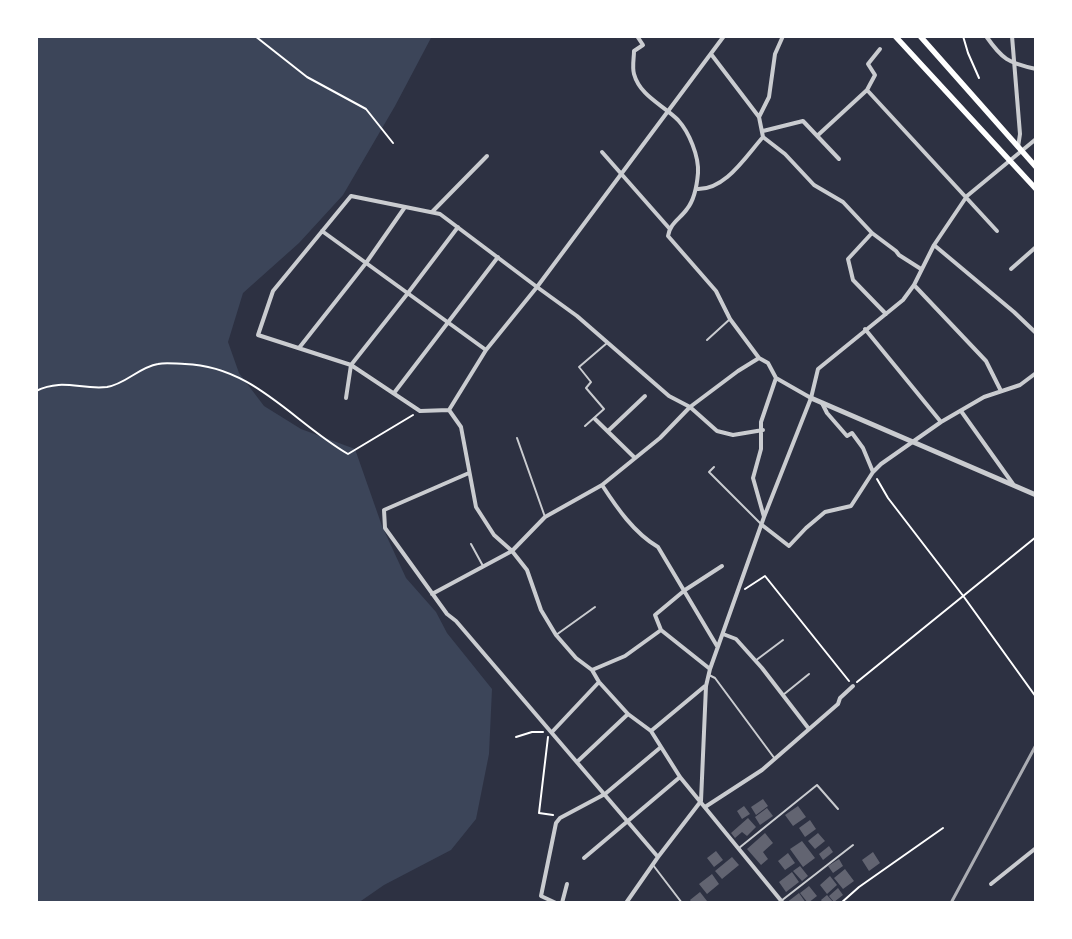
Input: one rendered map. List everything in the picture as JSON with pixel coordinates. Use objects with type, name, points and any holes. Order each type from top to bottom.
[{"type":"main road","points":[[895,36],[1036,189]]},
{"type":"main road","points":[[920,36],[1036,167]]},
{"type":"street","points":[[637,36],[643,44],[634,51],[634,73],[643,90],[678,120],[688,136],[695,153],[698,170],[696,188],[688,208],[669,228],[668,236],[716,291],[730,319],[759,358],[768,363],[776,378],[822,403],[1036,495]]},
{"type":"street","points":[[449,410],[486,350],[537,287],[724,36]]},
{"type":"street","points":[[759,117],[769,97],[776,54],[784,36]]},
{"type":"street","points":[[986,36],[1000,56],[1013,64],[1036,68]]},
{"type":"street","points":[[1012,36],[1020,134],[1017,154]]},
{"type":"street","points":[[817,136],[867,90],[875,75],[868,64],[880,49]]},
{"type":"street","points":[[711,54],[759,117],[764,137],[786,154],[814,185],[843,202],[872,233],[899,255],[922,269]]},
{"type":"street","points":[[867,90],[967,196],[997,231]]},
{"type":"street","points":[[763,131],[803,121],[840,159]]},
{"type":"street","points":[[696,188],[706,189],[721,183],[764,137]]},
{"type":"street","points":[[626,903],[658,856],[701,801],[706,686],[710,669],[764,517],[811,398],[818,369],[903,300],[914,285],[934,245],[967,196],[1009,160],[1035,142]]},
{"type":"street","points":[[602,152],[669,228]]},
{"type":"street","points":[[432,212],[487,156]]},
{"type":"street","points":[[449,410],[420,411],[351,364],[258,334],[273,291],[350,196],[440,214],[609,341],[669,396],[690,407],[724,434],[733,435],[763,430]]},
{"type":"street","points":[[299,348],[366,263],[406,207]]},
{"type":"street","points":[[346,398],[351,364],[458,227]]},
{"type":"street","points":[[322,231],[486,350]]},
{"type":"street","points":[[872,233],[848,259],[853,280],[886,314]]},
{"type":"street","points":[[934,245],[1014,312],[1036,333]]},
{"type":"street","points":[[1011,269],[1036,247]]},
{"type":"street","points":[[394,393],[498,257]]},
{"type":"street","points":[[914,285],[986,361],[1001,392]]},
{"type":"street","points":[[865,330],[941,422]]},
{"type":"street","points":[[432,594],[512,551],[546,517],[602,485],[660,438],[690,407],[738,371],[759,358]]},
{"type":"street","points":[[762,525],[789,546],[825,512],[851,506],[873,472],[941,422],[984,397],[1020,385],[1036,373]]},
{"type":"street","points":[[764,517],[752,478],[761,449],[763,430],[761,422],[776,378]]},
{"type":"street","points":[[608,431],[645,396]]},
{"type":"street","points":[[822,403],[827,413],[847,436],[852,433],[863,448],[873,472]]},
{"type":"street","points":[[449,410],[461,427],[476,507],[494,535],[512,551],[527,570],[541,610],[556,634],[576,658],[592,670],[599,682],[628,714],[651,731],[680,776],[782,902]]},
{"type":"street","points":[[961,411],[1014,485]]},
{"type":"street","points":[[595,418],[635,458]]},
{"type":"street","points":[[469,473],[384,510],[385,528],[447,614],[456,621],[551,734],[578,762],[658,856]]},
{"type":"street","points":[[602,485],[618,509],[646,540],[658,547],[718,646]]},
{"type":"street","points":[[710,669],[661,630],[655,615],[685,590],[722,566]]},
{"type":"street","points":[[592,670],[625,656],[661,630]]},
{"type":"street","points":[[722,634],[736,639],[809,729]]},
{"type":"street","points":[[551,734],[599,682]]},
{"type":"street","points":[[651,731],[706,686]]},
{"type":"street","points":[[706,807],[762,770],[838,704],[840,698],[853,686]]},
{"type":"street","points":[[578,762],[628,714]]},
{"type":"street","points":[[556,903],[541,896],[556,823],[560,818],[605,794],[661,746]]},
{"type":"street","points":[[584,858],[680,776]]},
{"type":"street","points":[[991,884],[1036,848]]},
{"type":"street","points":[[562,903],[567,884]]},
{"type":"lane","points":[[707,340],[730,319]]},
{"type":"lane","points":[[586,426],[604,409],[586,388],[591,382],[579,367],[609,341]]},
{"type":"lane","points":[[517,438],[546,517]]},
{"type":"lane","points":[[714,467],[709,472],[762,525]]},
{"type":"lane","points":[[471,544],[483,567]]},
{"type":"lane","points":[[556,634],[595,607]]},
{"type":"lane","points":[[755,661],[783,640]]},
{"type":"lane","points":[[783,695],[809,674]]},
{"type":"lane","points":[[709,675],[715,678],[775,759]]},
{"type":"lane","points":[[739,848],[817,785],[838,809]]},
{"type":"lane","points":[[782,902],[853,845]]},
{"type":"lane","points":[[653,865],[682,903]]},
{"type":"path","points":[[255,36],[307,76],[366,109],[393,143]]},
{"type":"path","points":[[964,36],[968,53],[979,78]]},
{"type":"path","points":[[36,392],[58,384],[111,386],[143,369],[159,363],[206,366],[229,372],[251,384],[278,401],[323,440],[348,454],[420,411]]},
{"type":"path","points":[[873,472],[888,498],[964,597],[1036,697]]},
{"type":"path","points":[[748,588],[765,576],[853,686],[1036,537]]},
{"type":"path","points":[[516,737],[532,732],[551,734],[539,813],[560,818]]},
{"type":"path","points":[[841,903],[859,887],[943,828]]},
{"type":"shaded area","points":[[36,36],[432,36],[395,106],[343,195],[299,243],[243,293],[228,342],[239,373],[264,406],[301,429],[355,449],[382,526],[406,578],[436,612],[447,633],[492,689],[489,754],[476,819],[451,850],[384,885],[358,903],[36,903]]},
{"type":"building","points":[[763,799],[768,806],[756,815],[751,807]]},
{"type":"building","points":[[744,806],[750,814],[742,819],[737,811]]},
{"type":"building","points":[[798,806],[806,817],[793,826],[785,815]]},
{"type":"building","points":[[767,808],[773,816],[760,825],[755,817]]},
{"type":"building","points":[[748,818],[756,827],[747,836],[742,832],[735,838],[731,833]]},
{"type":"building","points":[[810,820],[816,829],[805,837],[799,828]]},
{"type":"building","points":[[765,833],[773,843],[763,852],[768,859],[761,865],[747,849]]},
{"type":"building","points":[[818,833],[825,841],[815,849],[808,841]]},
{"type":"building","points":[[802,841],[815,858],[803,867],[790,849]]},
{"type":"building","points":[[829,846],[833,852],[823,860],[819,854]]},
{"type":"building","points":[[716,851],[723,860],[714,867],[707,858]]},
{"type":"building","points":[[873,852],[880,863],[869,871],[862,860]]},
{"type":"building","points":[[788,853],[795,863],[785,870],[778,861]]},
{"type":"building","points":[[732,857],[739,865],[722,879],[715,871]]},
{"type":"building","points":[[839,859],[843,866],[833,873],[828,866]]},
{"type":"building","points":[[800,866],[808,876],[802,881],[793,871]]},
{"type":"building","points":[[845,869],[854,881],[843,889],[834,878]]},
{"type":"building","points":[[792,872],[799,882],[786,892],[779,882]]},
{"type":"building","points":[[712,874],[719,884],[707,894],[699,884]]},
{"type":"building","points":[[830,876],[837,885],[827,894],[820,885]]},
{"type":"building","points":[[809,886],[817,896],[808,903],[800,893]]},
{"type":"building","points":[[838,888],[843,895],[834,902],[829,896]]},
{"type":"building","points":[[700,892],[707,901],[692,903],[690,900]]},
{"type":"building","points":[[799,893],[806,903],[786,903]]},
{"type":"building","points":[[827,895],[832,903],[823,903],[821,900]]},
{"type":"railway","points":[[951,903],[1036,745]]}]
